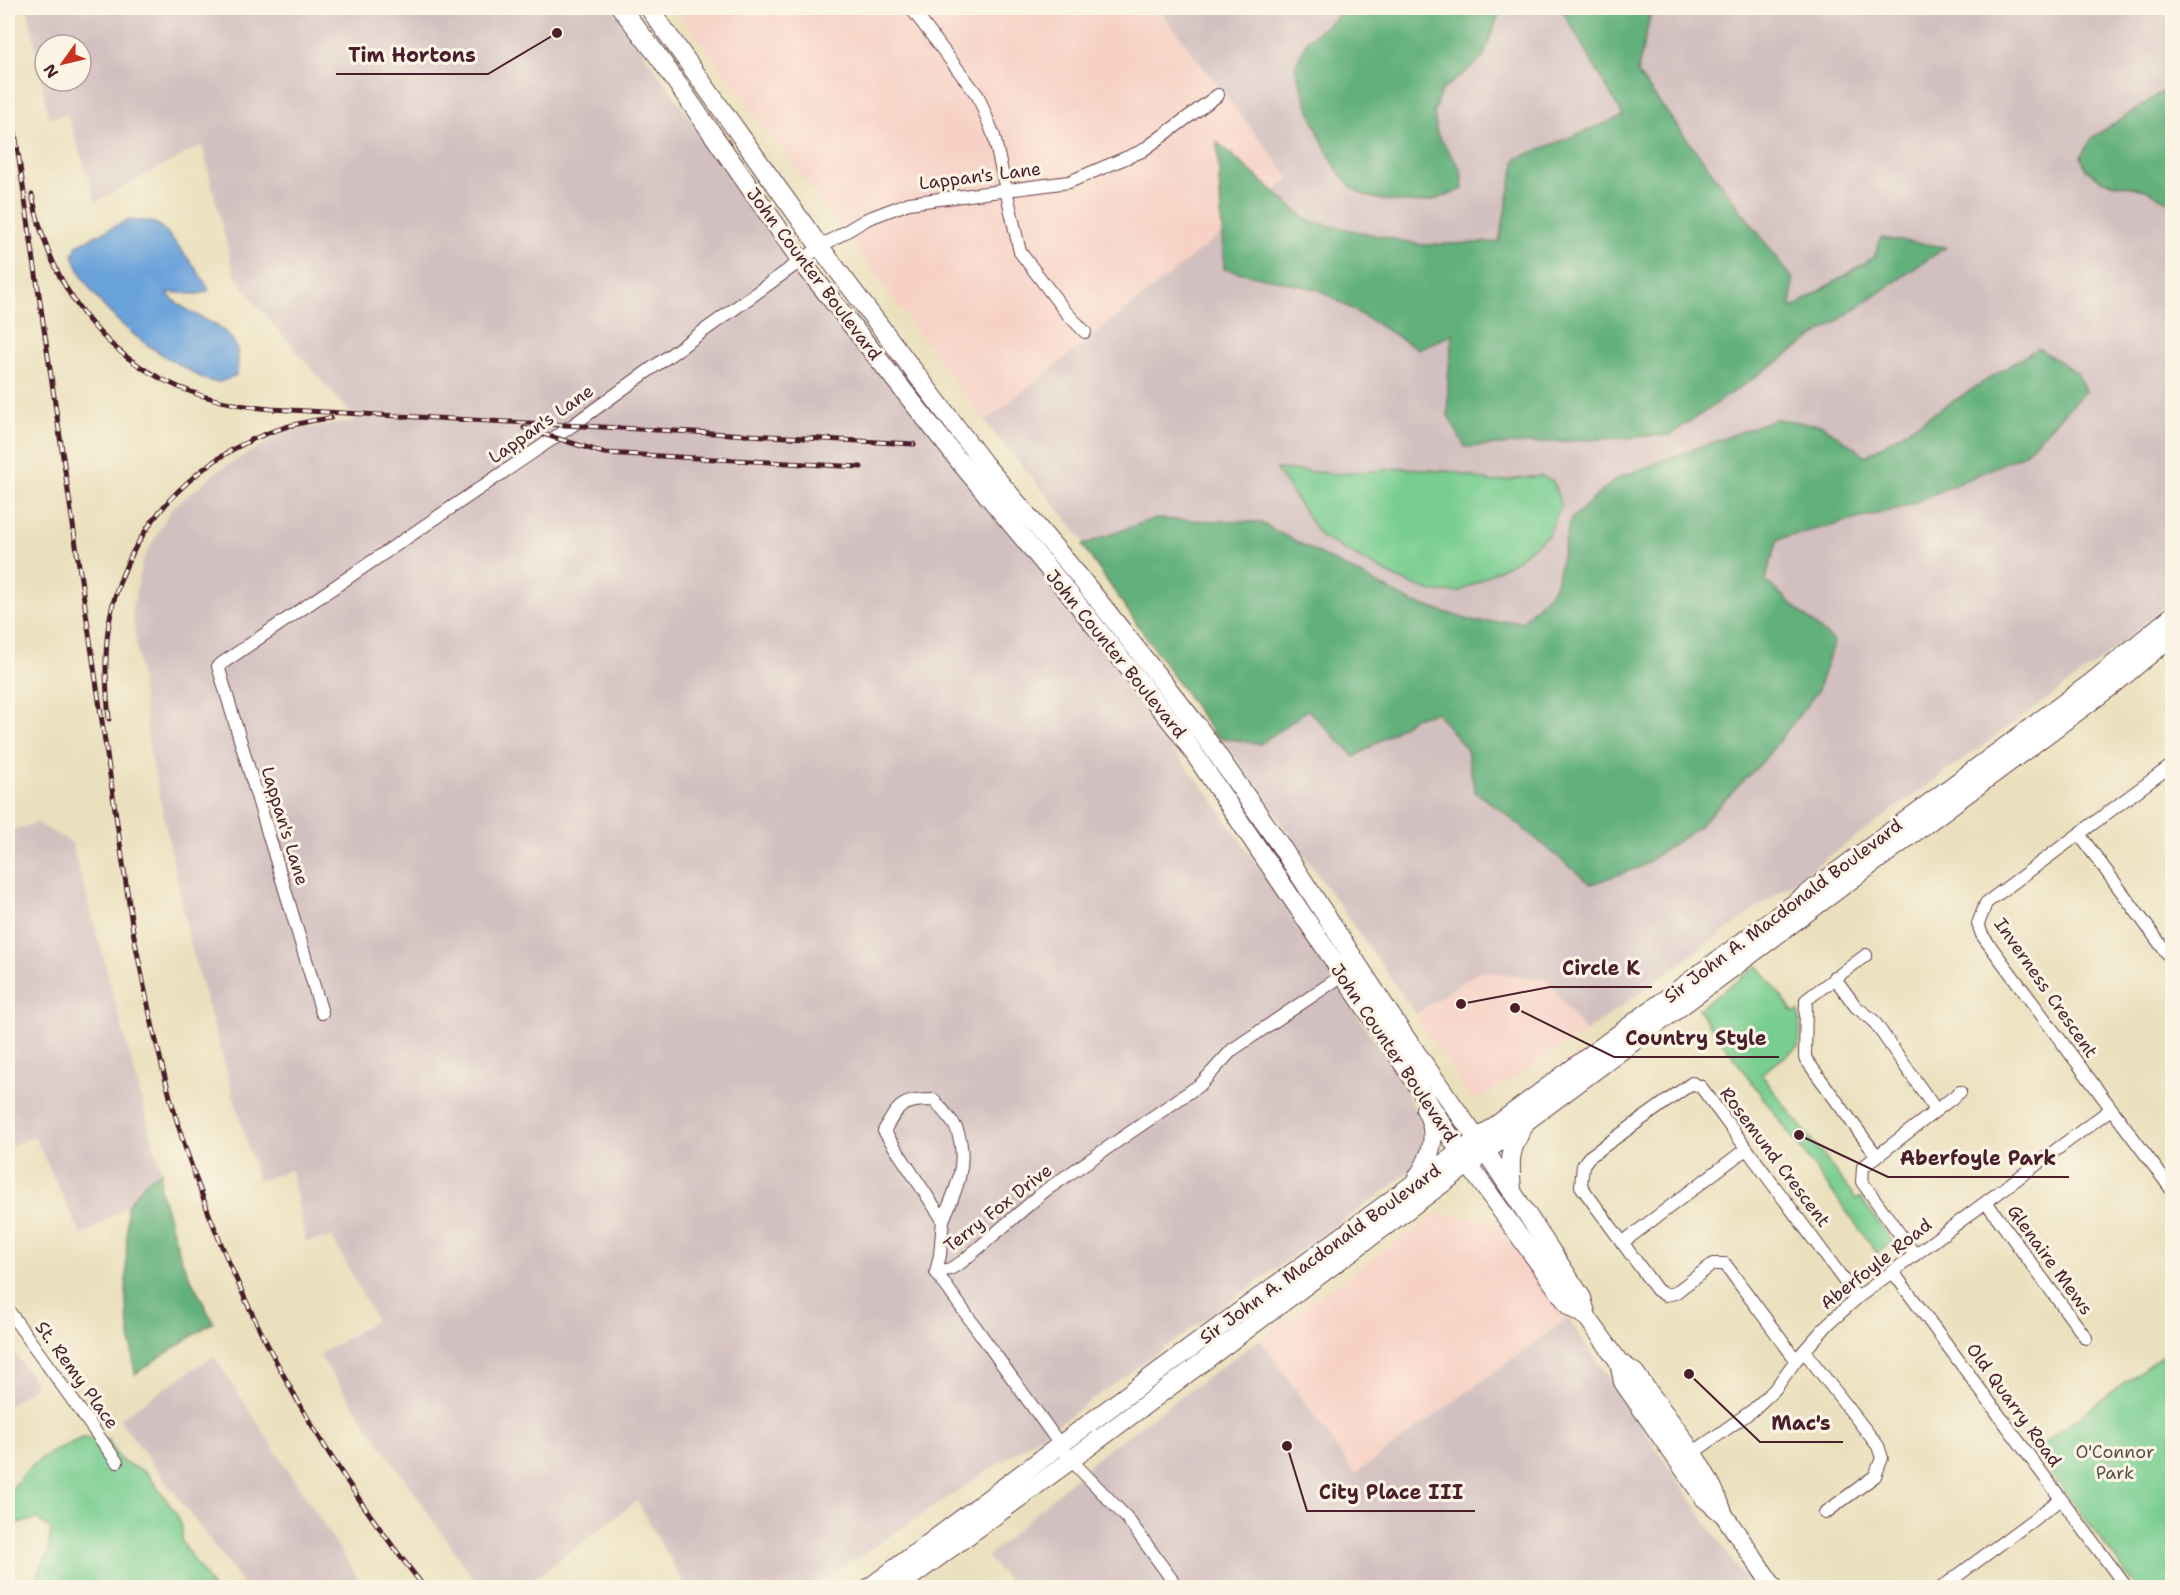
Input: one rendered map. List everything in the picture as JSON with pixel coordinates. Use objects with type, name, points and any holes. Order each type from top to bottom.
[{"type":"main road","name":"John Counter Boulevard","points":[[621,8],[801,261],[952,452],[1181,734],[1464,1158],[1570,1306],[1587,1317]]},
{"type":"main road","name":"John Counter Boulevard","points":[[649,8],[820,247],[985,465],[1078,575],[1196,724],[1280,845],[1403,1034],[1482,1145],[1582,1298],[1587,1317],[1619,1362],[1635,1373],[1686,1459],[1716,1491],[1724,1515],[1774,1587]]},
{"type":"main road","name":"Sir John A. Macdonald Boulevard","points":[[896,1587],[1071,1460],[1464,1158],[2092,682],[2172,616]]},
{"type":"main road","name":"Sir John A. Macdonald Boulevard","points":[[1482,1145],[1526,1122],[2113,685],[2172,636]]},
{"type":"main road","points":[[1408,1071],[1431,1118],[1434,1143],[1428,1162],[1413,1184]]},
{"type":"main road","points":[[1512,1194],[1510,1157],[1513,1144],[1526,1122]]},
{"type":"main road","name":"Sir John A. Macdonald Boulevard","points":[[869,1587],[1413,1184],[1464,1158]]},
{"type":"street","points":[[911,8],[978,96],[994,136],[1020,252],[1084,332]]},
{"type":"street","name":"Lappan's Lane","points":[[322,1013],[218,666],[573,425],[820,247],[867,219],[909,203],[1069,182],[1142,152],[1218,95]]},
{"type":"street","name":"Inverness Crescent","points":[[2172,765],[1986,903],[1978,924],[1982,935],[2172,1190]]},
{"type":"street","points":[[2079,834],[2172,960]]},
{"type":"street","points":[[1866,955],[1806,1000],[1805,1058],[1876,1155]]},
{"type":"street","name":"Terry Fox Drive","points":[[1178,1587],[1127,1518],[1071,1460],[936,1272],[950,1269],[962,1262],[1046,1190],[1201,1084],[1232,1050],[1343,975]]},
{"type":"street","points":[[1834,977],[1856,1007],[1873,1020],[1936,1110]]},
{"type":"street","name":"Rosemund Crescent","points":[[1800,1356],[1725,1264],[1713,1264],[1675,1293],[1665,1295],[1657,1290],[1581,1186],[1583,1165],[1589,1158],[1692,1083],[1701,1088],[1857,1298]]},
{"type":"street","points":[[1915,1255],[1862,1182],[1863,1167],[1960,1092]]},
{"type":"street","points":[[936,1272],[943,1220],[956,1191],[963,1159],[956,1129],[934,1100],[916,1100],[897,1107],[884,1131],[943,1220]]},
{"type":"street","name":"Aberfoyle Road","points":[[1686,1459],[1753,1410],[1775,1389],[1829,1323],[1857,1298],[2111,1109]]},
{"type":"street","points":[[1622,1243],[1746,1149]]},
{"type":"street","name":"Glenaire Mews","points":[[1986,1202],[2086,1338]]},
{"type":"street","name":"Old Quarry Road","points":[[1893,1272],[2127,1587]]},
{"type":"street","name":"St. Remy Place","points":[[8,1310],[117,1462]]},
{"type":"street","points":[[1800,1356],[1878,1446],[1882,1458],[1875,1476],[1825,1513]]},
{"type":"street","points":[[1941,1587],[2061,1498]]},
{"type":"shaded area","points":[[28,8],[613,8],[775,241],[1008,511],[1175,753],[1212,798],[1396,1073],[1420,1120],[1424,1148],[1414,1167],[1386,1190],[1055,1426],[813,1587],[686,1587],[637,1501],[523,1587],[479,1587],[319,1355],[376,1320],[332,1237],[306,1242],[291,1170],[258,1181],[192,951],[149,747],[132,609],[143,560],[171,509],[218,471],[285,432],[356,420],[255,303],[234,274],[202,145],[96,202],[67,114],[49,119],[44,93],[93,93],[93,33],[33,34]]},
{"type":"shaded area","points":[[676,8],[1158,8],[1290,179],[985,422]]},
{"type":"shaded area","points":[[1158,8],[2172,8],[2172,600],[2100,661],[1585,1032],[1546,979],[1479,971],[1416,1014],[1071,524],[985,422],[1290,179]]},
{"type":"shaded area","points":[[37,823],[72,843],[161,1171],[146,1181],[127,1206],[82,1236],[34,1136],[8,1148],[8,831]]},
{"type":"shaded area","points":[[1479,971],[1546,979],[1585,1032],[1475,1102],[1421,1025],[1416,1014]]},
{"type":"shaded area","points":[[1437,1213],[1498,1222],[1568,1318],[1355,1474],[1260,1339]]},
{"type":"shaded area","points":[[1568,1318],[1750,1587],[1015,1588],[987,1557],[1099,1456],[1260,1339],[1355,1474]]},
{"type":"shaded area","points":[[8,1342],[36,1385],[8,1406]]},
{"type":"shaded area","points":[[213,1356],[364,1587],[245,1587],[119,1419]]},
{"type":"green space","points":[[1348,8],[1501,8],[1483,58],[1440,92],[1434,113],[1437,134],[1461,170],[1463,189],[1429,201],[1391,201],[1360,193],[1349,185],[1339,171],[1320,136],[1295,67],[1308,40]]},
{"type":"green space","points":[[1561,8],[1652,8],[1637,73],[1793,279],[1791,309],[1874,257],[1881,238],[1946,247],[1670,435],[1465,447],[1448,415],[1448,378],[1453,334],[1418,349],[1320,290],[1224,269],[1217,142],[1308,221],[1422,245],[1499,242],[1516,159],[1623,116]]},
{"type":"green space","points":[[2172,86],[2172,203],[2146,190],[2103,181],[2086,170],[2081,156],[2093,137]]},
{"type":"green space","points":[[2038,348],[2077,373],[2085,391],[2024,454],[1905,507],[1778,539],[1765,580],[1834,642],[1817,692],[1764,760],[1697,828],[1640,867],[1591,884],[1502,811],[1475,792],[1467,750],[1436,712],[1414,718],[1355,757],[1308,710],[1260,744],[1216,737],[1082,545],[1153,519],[1259,522],[1412,602],[1476,622],[1523,621],[1555,587],[1570,520],[1617,478],[1775,419],[1822,425],[1866,456]]},
{"type":"green space","points":[[1404,468],[1454,472],[1492,482],[1540,476],[1553,481],[1561,505],[1548,535],[1513,562],[1459,592],[1432,592],[1396,578],[1321,537],[1276,469],[1341,474]]},
{"type":"green space","points":[[1758,966],[1794,1013],[1799,1011],[1800,1035],[1798,1047],[1761,1074],[1856,1199],[1860,1197],[1893,1242],[1877,1253],[1698,1009]]},
{"type":"green space","points":[[161,1171],[160,1190],[182,1261],[213,1322],[135,1374],[126,1305],[127,1206],[146,1181]]},
{"type":"green space","name":"O'Connor Park","points":[[2172,1348],[2172,1583],[2167,1587],[2136,1587],[2034,1450]]},
{"type":"green space","points":[[82,1438],[108,1440],[121,1461],[146,1472],[176,1513],[182,1527],[182,1542],[212,1587],[30,1587],[48,1554],[51,1530],[37,1519],[21,1523],[12,1520],[8,1495],[31,1466],[58,1449]]},
{"type":"water","points":[[128,220],[150,222],[162,228],[200,275],[209,290],[204,293],[167,293],[177,303],[227,333],[238,357],[236,375],[219,382],[210,381],[168,358],[118,321],[91,290],[73,255],[77,245]]},
{"type":"railway","points":[[8,85],[133,931],[169,1093],[206,1206],[256,1322],[316,1433],[386,1538],[425,1588]]},
{"type":"railway","points":[[32,195],[44,240],[62,280],[85,316],[113,346],[146,370],[183,389],[225,402],[271,409],[914,444]]},
{"type":"railway","points":[[109,719],[106,671],[109,623],[119,583],[136,547],[158,513],[186,484],[218,459],[253,439],[291,425],[331,418]]},
{"type":"railway","points":[[524,428],[604,453],[861,467]]},
{"type":"place","name":"Tim Hortons","points":[[557,33]]},
{"type":"place","name":"Circle K","points":[[1461,1004]]},
{"type":"place","name":"Country Style","points":[[1515,1008]]},
{"type":"place","name":"Aberfoyle Park","points":[[1799,1135]]},
{"type":"place","name":"Mac's","points":[[1689,1374]]},
{"type":"place","name":"City Place III","points":[[1287,1446]]}]
